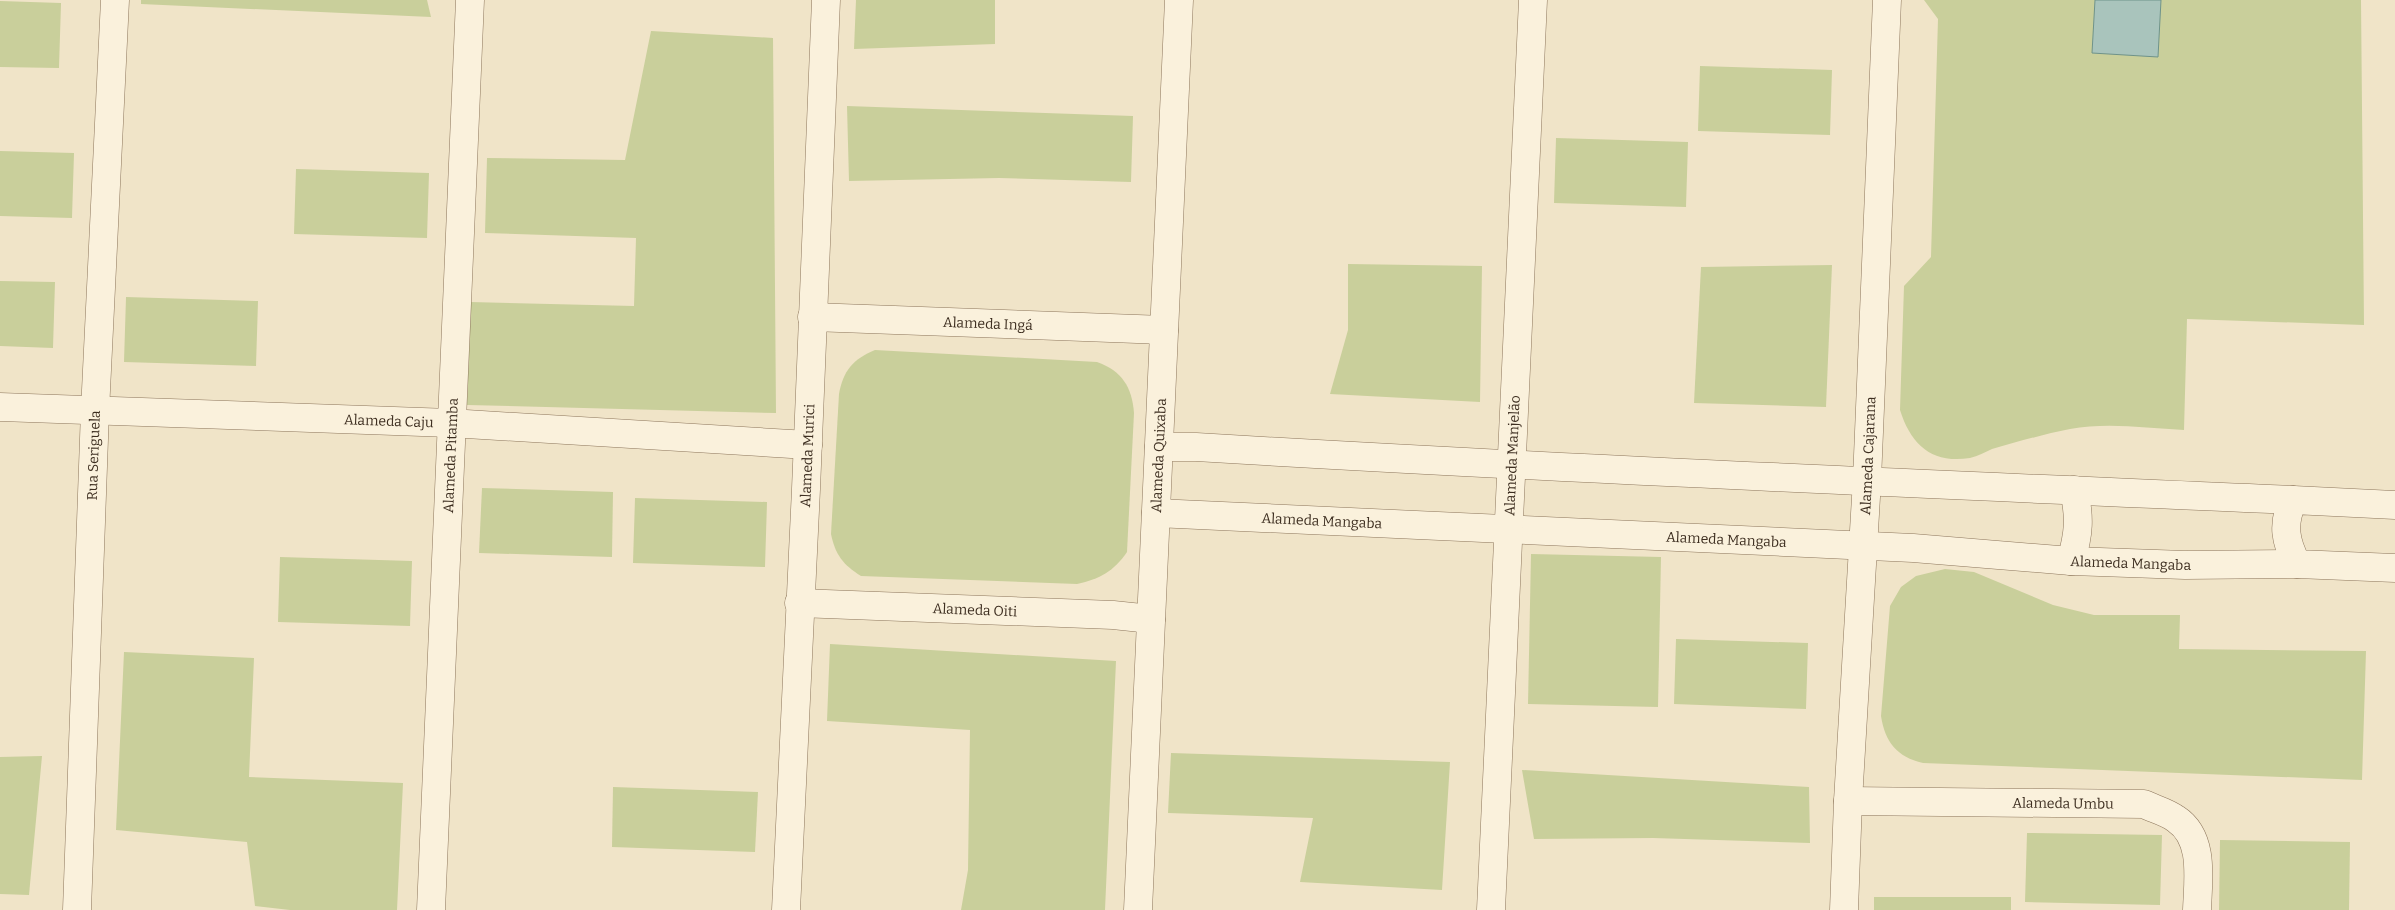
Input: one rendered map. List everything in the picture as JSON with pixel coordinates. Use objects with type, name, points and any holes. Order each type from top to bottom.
[{"type":"street","name":"Rua Seriguela","points":[[77,910],[95,412],[115,0]]},
{"type":"street","name":"Alameda Pitamba","points":[[431,910],[450,424],[470,0]]},
{"type":"street","name":"Alameda Murici","points":[[786,910],[808,445],[826,0]]},
{"type":"street","name":"Alameda Quixaba","points":[[1138,910],[1179,0]]},
{"type":"street","name":"Alameda Manjelão","points":[[1491,910],[1533,0]]},
{"type":"street","name":"Alameda Cajarana","points":[[1844,910],[1848,801],[1864,547],[1887,0]]},
{"type":"street","name":"Alameda Ingá","points":[[812,317],[1164,330]]},
{"type":"street","name":"Alameda Caju","points":[[0,407],[450,424],[808,445]]},
{"type":"street","points":[[1158,447],[1196,447],[1512,466],[2395,504]]},
{"type":"street","points":[[2071,561],[2078,539],[2080,521],[2074,490]]},
{"type":"street","points":[[2293,500],[2286,518],[2285,537],[2297,564]]},
{"type":"street","name":"Alameda Mangaba","points":[[1156,513],[1913,548],[2071,561],[2297,564],[2395,568]]},
{"type":"street","name":"Alameda Oiti","points":[[800,603],[1113,615],[1151,619]]},
{"type":"street","name":"Alameda Umbu","points":[[1848,801],[2144,804],[2176,819],[2193,836],[2198,869],[2197,910]]},
{"type":"green space","points":[[141,0],[427,0],[431,17],[141,4]]},
{"type":"green space","points":[[856,0],[995,0],[995,44],[854,49]]},
{"type":"green space","points":[[1924,0],[2361,0],[2364,325],[2187,319],[2184,430],[2127,426],[2084,427],[2021,441],[1992,449],[1970,458],[1957,459],[1934,455],[1925,449],[1910,433],[1900,410],[1904,286],[1931,257],[1938,19]]},
{"type":"green space","points":[[0,1],[61,3],[59,68],[0,67]]},
{"type":"green space","points":[[651,31],[773,38],[776,413],[467,405],[470,302],[634,306],[636,238],[485,233],[487,158],[625,160]]},
{"type":"green space","points":[[1700,66],[1832,70],[1830,135],[1698,131]]},
{"type":"green space","points":[[847,106],[1133,116],[1131,182],[999,178],[849,181]]},
{"type":"green space","points":[[1556,138],[1688,142],[1686,207],[1554,203]]},
{"type":"green space","points":[[0,151],[74,153],[72,218],[0,216]]},
{"type":"green space","points":[[296,169],[429,173],[427,238],[294,234]]},
{"type":"green space","points":[[1348,264],[1482,266],[1480,402],[1330,394],[1348,330]]},
{"type":"green space","points":[[1832,265],[1826,407],[1694,403],[1701,267]]},
{"type":"green space","points":[[0,281],[55,282],[53,348],[0,346]]},
{"type":"green space","points":[[126,297],[258,301],[256,366],[124,362]]},
{"type":"green space","points":[[875,350],[1097,362],[1119,375],[1131,395],[1134,413],[1127,552],[1122,559],[1100,577],[1077,584],[861,576],[849,568],[838,553],[831,534],[839,394],[843,379],[850,367],[861,357]]},
{"type":"green space","points":[[482,488],[613,492],[612,557],[479,553]]},
{"type":"green space","points":[[635,498],[767,502],[765,567],[633,563]]},
{"type":"green space","points":[[1531,554],[1661,557],[1658,707],[1528,704]]},
{"type":"green space","points":[[280,557],[412,561],[410,626],[278,622]]},
{"type":"green space","points":[[1945,569],[1974,572],[2053,605],[2094,615],[2180,615],[2179,649],[2366,651],[2362,780],[1923,763],[1906,757],[1889,741],[1881,716],[1890,606],[1901,587],[1916,576]]},
{"type":"green space","points":[[1676,639],[1808,643],[1806,709],[1674,704]]},
{"type":"green space","points":[[830,644],[1116,661],[1105,910],[961,910],[968,870],[970,730],[827,721]]},
{"type":"green space","points":[[124,652],[254,658],[249,777],[403,783],[397,910],[290,910],[255,906],[247,842],[116,830]]},
{"type":"green space","points":[[1171,753],[1450,762],[1442,890],[1300,882],[1313,818],[1168,813]]},
{"type":"green space","points":[[42,756],[29,895],[0,894],[0,757]]},
{"type":"green space","points":[[1522,770],[1809,787],[1810,843],[1653,838],[1534,839]]},
{"type":"green space","points":[[613,787],[758,792],[755,852],[612,847]]},
{"type":"green space","points":[[2027,833],[2162,835],[2160,905],[2025,902]]},
{"type":"green space","points":[[2220,840],[2350,842],[2349,910],[2219,910]]},
{"type":"green space","points":[[1874,897],[2011,897],[2011,910],[1874,910]]},
{"type":"water","points":[[2095,0],[2161,0],[2158,57],[2092,53]]}]
